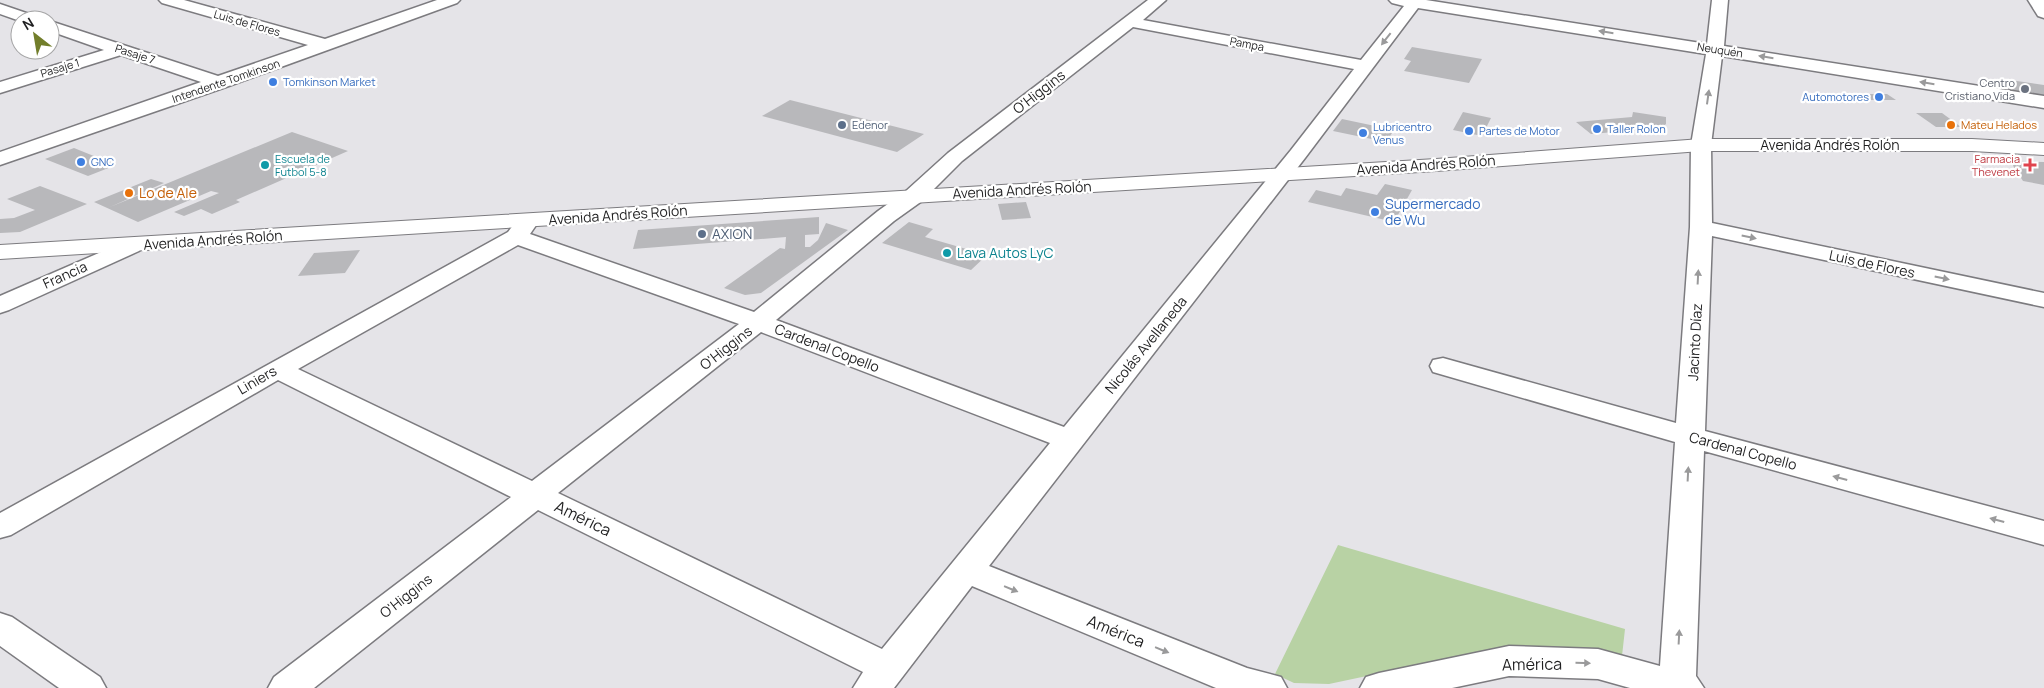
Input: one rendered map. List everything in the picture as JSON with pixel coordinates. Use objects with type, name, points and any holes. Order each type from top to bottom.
[{"type":"main road","name":"Avenida Andrés Rolón","points":[[0,252],[522,229],[914,196],[1701,146],[1972,145],[2044,149]]},
{"type":"street","name":"Luis de Flores","points":[[167,0],[326,45]]},
{"type":"street","name":"Intendente Tomkinson","points":[[0,159],[452,0]]},
{"type":"street","name":"O'Higgins","points":[[287,688],[758,322],[886,216],[914,196],[933,176],[955,158],[1158,0]]},
{"type":"street","name":"Jacinto Díaz","points":[[1681,687],[1690,437],[1701,227],[1701,146],[1720,0]]},
{"type":"street","points":[[2036,0],[2044,13]]},
{"type":"street","name":"Neuquén","points":[[1409,1],[2044,102]]},
{"type":"street","name":"Nicolás Avellaneda","points":[[880,678],[1282,174],[1365,66],[1409,1]]},
{"type":"street","name":"Pampa","points":[[1128,22],[1365,66]]},
{"type":"street","name":"Pasaje 7","points":[[60,29],[220,83]]},
{"type":"street","name":"Pasaje 1","points":[[0,86],[116,48]]},
{"type":"street","name":"Luis de Flores","points":[[1701,227],[2044,300]]},
{"type":"street","name":"Cardenal Copello","points":[[522,229],[758,322],[1070,440]]},
{"type":"street","name":"Liniers","points":[[0,527],[522,229]]},
{"type":"street","name":"Francia","points":[[0,305],[131,246]]},
{"type":"street","name":"Cardenal Copello","points":[[1443,366],[1690,437],[2044,533]]},
{"type":"street","name":"América","points":[[277,369],[535,495],[880,678]]},
{"type":"street","name":"América","points":[[966,570],[1243,683],[1268,688]]},
{"type":"street","points":[[0,627],[87,688]]},
{"type":"street","name":"América","points":[[1379,688],[1466,679],[1509,661],[1598,664],[1681,687]]},
{"type":"green space","points":[[1338,545],[1625,629],[1622,656],[1573,648],[1499,648],[1329,684],[1294,683],[1275,674]]},
{"type":"building","points":[[1412,47],[1482,59],[1469,83],[1404,71],[1411,61],[1404,59]]},
{"type":"building","name":"Centro Cristiano Vida","points":[[2003,79],[2044,85],[2044,99],[2007,93]]},
{"type":"building","name":"Automotores","points":[[1862,94],[1887,94],[1896,100],[1871,100]]},
{"type":"building","name":"Edenor","points":[[790,100],[924,134],[897,152],[762,116]]},
{"type":"building","points":[[1463,112],[1491,118],[1482,136],[1453,130]]},
{"type":"building","points":[[1633,112],[1666,117],[1666,124],[1661,128],[1591,134],[1576,122],[1632,117]]},
{"type":"building","points":[[1916,113],[1942,113],[1961,127],[1936,127]]},
{"type":"building","points":[[1342,119],[1394,130],[1386,142],[1333,131]]},
{"type":"building","name":"Escuela de Futbol 5-8","points":[[292,132],[348,151],[236,200],[240,202],[212,214],[201,209],[184,216],[174,212],[219,193],[211,191],[138,222],[94,202],[151,179],[164,183],[110,207]]},
{"type":"building","name":"GNC","points":[[74,148],[116,165],[88,176],[45,159]]},
{"type":"building","points":[[2010,161],[2044,162],[2044,185],[2023,181]]},
{"type":"building","name":"Supermercado de Wu","points":[[1385,184],[1412,190],[1394,222],[1308,202],[1316,190],[1341,196],[1346,188],[1377,195]]},
{"type":"building","points":[[40,186],[87,204],[20,232],[0,233],[0,219],[14,218],[35,210],[7,199]]},
{"type":"building","points":[[1026,202],[1031,218],[1002,220],[998,204]]},
{"type":"building","points":[[819,217],[819,234],[805,235],[805,247],[810,247],[818,240],[826,223],[848,230],[761,293],[745,295],[724,288],[780,248],[785,249],[786,237],[633,249],[638,230]]},
{"type":"building","name":"Lava Autos LyC","points":[[909,222],[933,229],[925,237],[987,255],[971,270],[882,243]]},
{"type":"building","points":[[360,250],[345,273],[298,276],[314,253]]},
{"type":"place","name":"Tomkinson Market","points":[[273,82]]},
{"type":"place","name":"Centro Cristiano Vida","points":[[2025,89]]},
{"type":"place","name":"Automotores","points":[[1879,97]]},
{"type":"place","name":"Edenor","points":[[842,125]]},
{"type":"place","name":"Mateu Helados","points":[[1951,125]]},
{"type":"place","name":"Taller Rolon","points":[[1597,129]]},
{"type":"place","name":"Partes de Motor","points":[[1469,131]]},
{"type":"place","name":"Lubricentro Venus","points":[[1363,133]]},
{"type":"place","name":"GNC","points":[[81,162]]},
{"type":"place","name":"Escuela de Futbol 5-8","points":[[265,165]]},
{"type":"place","name":"Farmacia Thevenet","points":[[2030,165]]},
{"type":"place","name":"Lo de Ale","points":[[129,193]]},
{"type":"place","name":"Supermercado de Wu","points":[[1375,212]]},
{"type":"place","name":"AXION","points":[[702,234]]},
{"type":"place","name":"Lava Autos LyC","points":[[947,253]]}]
